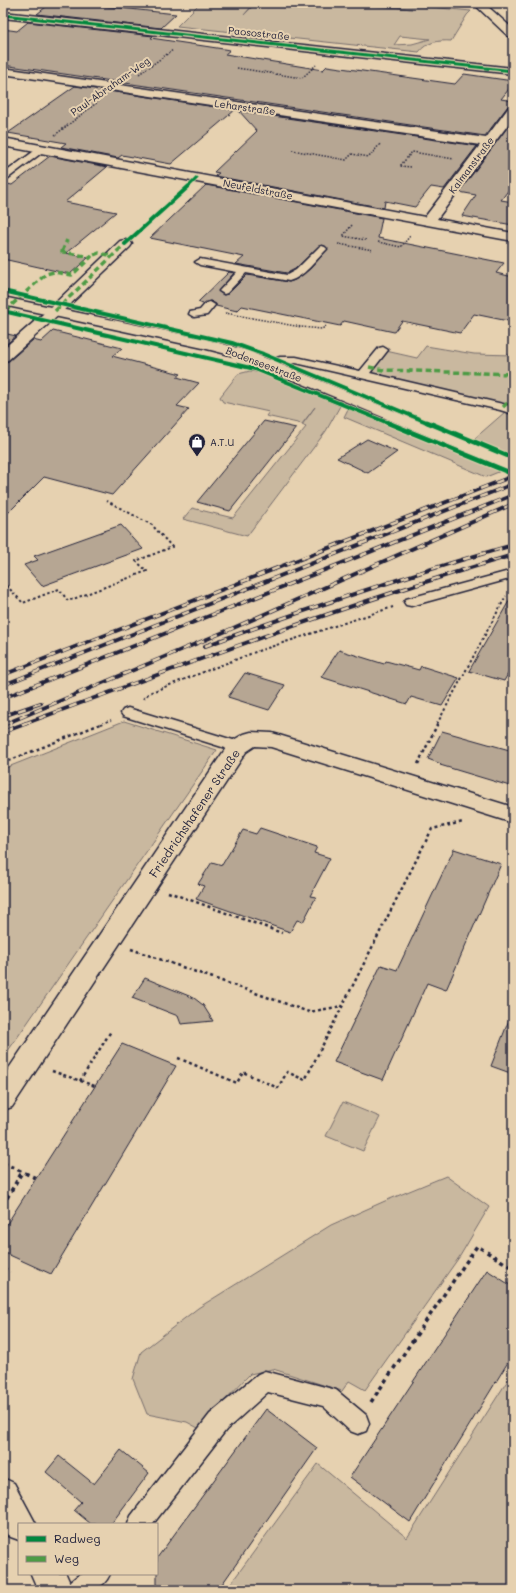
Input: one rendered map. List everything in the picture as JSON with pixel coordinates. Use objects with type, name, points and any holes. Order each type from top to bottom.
[{"type":"street","points":[[478,3],[513,35]]},
{"type":"street","name":"Paosostraße","points":[[3,15],[513,71]]},
{"type":"street","points":[[501,24],[513,23]]},
{"type":"street","name":"Leharstraße","points":[[3,71],[488,142]]},
{"type":"street","name":"Kalmanstraße","points":[[429,221],[513,110]]},
{"type":"street","name":"Neufeldstraße","points":[[3,142],[513,237]]},
{"type":"street","points":[[3,357],[55,311],[125,244]]},
{"type":"street","name":"Bodenseestraße","points":[[3,300],[225,349],[268,364],[513,466]]},
{"type":"street","name":"Friedrichshafener Straße","points":[[3,1099],[238,747],[251,739],[272,740],[513,815]]},
{"type":"street","points":[[3,1494],[19,1523]]},
{"type":"street","points":[[48,1575],[56,1590]]},
{"type":"lane","points":[[4,177],[39,149]]},
{"type":"lane","points":[[200,262],[243,271],[289,278],[299,272],[322,249]]},
{"type":"lane","points":[[224,290],[243,271]]},
{"type":"lane","points":[[362,376],[383,350]]},
{"type":"lane","points":[[268,364],[280,360],[296,360],[513,411]]},
{"type":"lane","points":[[411,602],[513,574]]},
{"type":"lane","points":[[128,713],[238,747]]},
{"type":"lane","points":[[140,1523],[218,1422],[265,1381],[329,1398],[358,1423]]},
{"type":"lane","points":[[78,1590],[98,1575]]},
{"type":"path","points":[[238,68],[302,78],[317,64]]},
{"type":"path","points":[[292,150],[346,160],[352,154],[368,157],[384,139]]},
{"type":"path","points":[[411,167],[400,166],[412,152],[457,159]]},
{"type":"path","points":[[352,225],[343,236],[366,240]]},
{"type":"path","points":[[378,242],[401,247],[410,236]]},
{"type":"path","points":[[322,249],[327,242],[373,250]]},
{"type":"path","points":[[203,310],[211,314],[230,313],[301,327],[322,329],[326,326]]},
{"type":"path","points":[[3,582],[23,602],[58,589],[68,601],[147,571],[136,561],[172,547],[152,525],[107,501]]},
{"type":"path","points":[[418,765],[444,710],[506,596]]},
{"type":"path","points":[[3,763],[128,713],[149,693],[258,651],[411,602]]},
{"type":"path","points":[[178,1058],[237,1083],[243,1072],[278,1088],[287,1072],[305,1080],[432,829],[459,824]]},
{"type":"path","points":[[145,885],[282,933]]},
{"type":"path","points":[[129,948],[309,1012],[343,1006]]},
{"type":"path","points":[[80,1081],[111,1031]]},
{"type":"path","points":[[50,1070],[95,1086]]},
{"type":"path","points":[[3,1163],[36,1178]]},
{"type":"path","points":[[3,1205],[22,1172]]},
{"type":"path","points":[[358,1423],[477,1246],[513,1268]]},
{"type":"path","points":[[3,1268],[10,1272]]},
{"type":"shaded area","points":[[200,3],[254,3],[244,15],[256,3],[348,3],[412,9],[355,3],[388,3],[471,11],[451,41],[434,42],[425,46],[419,52],[177,26]],"holes":[[[400,36],[430,39],[412,44],[394,45]]]},
{"type":"shaded area","points":[[426,346],[474,354],[513,355],[513,404],[509,407],[366,373],[386,351],[417,358]]},
{"type":"shaded area","points":[[250,371],[262,373],[340,406],[326,431],[247,536],[183,519],[192,508],[233,518],[306,427],[302,425],[315,407],[302,424],[266,416],[269,412],[223,402],[220,397],[238,374]]},
{"type":"shaded area","points":[[513,405],[513,457],[474,439]]},
{"type":"shaded area","points":[[348,409],[501,471],[486,477],[344,417]]},
{"type":"shaded area","points":[[124,721],[217,750],[3,1058],[3,769]]},
{"type":"shaded area","points":[[343,1102],[380,1117],[363,1151],[326,1136]]},
{"type":"shaded area","points":[[446,1176],[489,1207],[460,1256],[365,1390],[349,1381],[342,1391],[273,1369],[250,1374],[198,1428],[187,1422],[147,1414],[133,1379],[141,1352],[198,1308],[331,1225]]},
{"type":"shaded area","points":[[513,1372],[513,1590],[226,1590],[318,1464],[407,1538]]},
{"type":"building","points":[[51,3],[74,3],[176,14],[161,28],[37,14]]},
{"type":"building","points":[[28,22],[153,36],[151,38],[230,50],[225,54],[323,70],[327,66],[455,84],[464,74],[513,81],[513,84],[501,99],[513,101],[513,105],[508,106],[485,136],[3,65],[3,29],[17,31]]},
{"type":"building","points":[[75,86],[235,110],[171,164],[122,155],[118,158],[61,147],[66,143],[8,133]]},
{"type":"building","points":[[239,111],[477,146],[444,189],[431,187],[415,207],[385,201],[384,208],[215,176],[219,173],[214,172],[257,131]]},
{"type":"building","points":[[513,120],[513,184],[501,200],[513,202],[513,225],[462,216],[476,195],[459,192]]},
{"type":"building","points":[[50,156],[107,167],[65,202],[116,212],[66,253],[88,258],[70,274],[3,259],[3,183],[12,185]]},
{"type":"building","points":[[206,185],[382,218],[378,238],[504,263],[496,273],[513,277],[513,322],[474,314],[460,333],[402,321],[394,332],[344,321],[340,326],[242,306],[237,311],[216,306],[216,304],[210,301],[203,304],[198,302],[229,272],[234,273],[218,291],[223,295],[228,294],[247,275],[289,282],[295,280],[310,269],[328,249],[325,246],[319,246],[295,269],[287,273],[236,264],[244,257],[150,238]]},
{"type":"building","points":[[53,331],[122,348],[112,356],[181,374],[177,377],[199,383],[177,406],[189,409],[112,495],[44,477],[3,518],[3,363],[9,361],[33,340],[41,342]]},
{"type":"building","points":[[3,333],[16,336],[3,347]]},
{"type":"building","points":[[264,421],[296,428],[230,511],[197,502]]},
{"type":"building","points":[[367,439],[397,452],[368,473],[337,458]]},
{"type":"building","points":[[121,525],[143,549],[42,586],[24,565],[38,560],[34,556]]},
{"type":"building","points":[[513,594],[513,665],[504,681],[469,671]]},
{"type":"building","points":[[339,650],[384,664],[386,661],[419,670],[421,666],[459,678],[442,706],[411,697],[407,704],[321,677]]},
{"type":"building","points":[[245,673],[285,685],[269,710],[228,697]]},
{"type":"building","points":[[442,731],[513,751],[513,787],[440,765],[441,764],[428,759]]},
{"type":"building","points":[[260,828],[317,847],[314,853],[330,858],[310,896],[316,897],[303,922],[297,920],[290,932],[196,899],[204,886],[198,884],[212,862],[222,865],[243,830],[256,834]]},
{"type":"building","points":[[454,849],[501,864],[446,990],[427,983],[383,1080],[334,1062],[381,965],[397,970]]},
{"type":"building","points":[[145,978],[194,998],[203,1005],[213,1021],[181,1024],[178,1016],[132,998]]},
{"type":"building","points":[[513,1012],[513,1074],[491,1066]]},
{"type":"building","points":[[122,1044],[176,1066],[51,1274],[3,1252],[3,1230]]},
{"type":"building","points":[[487,1270],[513,1287],[513,1354],[410,1522],[350,1477]]},
{"type":"building","points":[[266,1409],[317,1448],[218,1590],[157,1590],[158,1557]]},
{"type":"building","points":[[121,1450],[149,1473],[112,1523],[90,1523],[74,1510],[81,1502],[46,1472],[59,1456],[94,1484]]},
{"type":"railway","points":[[3,675],[513,476]]},
{"type":"railway","points":[[3,685],[513,484]]},
{"type":"railway","points":[[3,698],[513,495]]},
{"type":"railway","points":[[5,724],[231,629],[513,504]]},
{"type":"railway","points":[[205,646],[358,592],[513,545]]},
{"type":"railway","points":[[24,724],[328,614],[513,555]]},
{"type":"railway","points":[[3,716],[41,703]]},
{"type":"railway","points":[[3,732],[27,723]]},
{"type":"marked path","points":[[62,252],[67,240]]},
{"type":"marked path","points":[[55,311],[127,242]]},
{"type":"marked path","points":[[5,311],[46,274],[54,272],[72,275],[91,257],[57,251]]},
{"type":"marked path","points":[[94,255],[99,253],[113,256]]},
{"type":"marked path","points":[[369,367],[383,370],[513,374]]},
{"type":"marked path","points":[[503,407],[513,398]]},
{"type":"cycle path","points":[[3,15],[513,71]]},
{"type":"cycle path","points":[[125,244],[197,178]]},
{"type":"cycle path","points":[[3,291],[232,343],[263,354],[513,458]]},
{"type":"cycle path","points":[[3,311],[255,369],[513,474]]},
{"type":"place","name":"A.T.U","points":[[197,457]]}]
